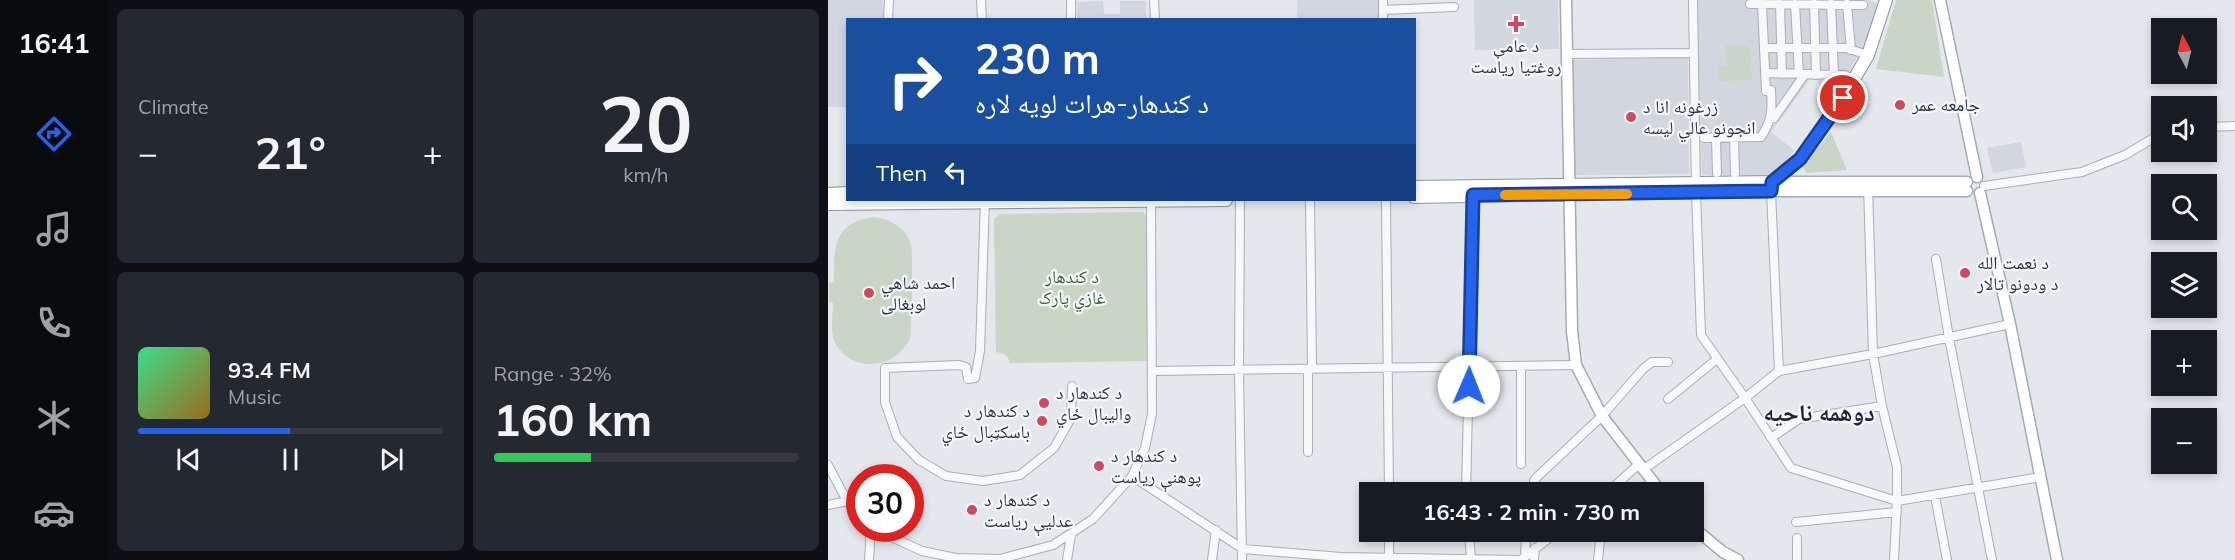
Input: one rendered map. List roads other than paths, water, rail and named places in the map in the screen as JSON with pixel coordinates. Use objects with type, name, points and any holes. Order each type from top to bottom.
[{"type":"highway","points":[[1416,187],[1473,191],[1772,186],[1800,159],[1843,98],[1868,55],[1886,0]]},
{"type":"highway","points":[[1416,197],[1473,191]]},
{"type":"highway","points":[[828,194],[846,194]]},
{"type":"highway","points":[[828,204],[1068,201]]},
{"type":"main road","points":[[1566,0],[1572,331],[1576,365],[1602,416],[1654,482]]},
{"type":"main road","points":[[1940,0],[1975,186],[2010,324],[2057,560]]},
{"type":"main road","points":[[1772,186],[1975,186]]},
{"type":"main road","points":[[1704,536],[1723,552],[1738,560]]},
{"type":"street","points":[[888,18],[889,0]]},
{"type":"street","points":[[981,0],[982,18]]},
{"type":"street","points":[[1071,0],[1071,18]]},
{"type":"street","points":[[1154,0],[1155,18]]},
{"type":"street","points":[[1383,0],[1383,15],[1454,8]]},
{"type":"street","points":[[1693,0],[1701,335],[1791,468],[1898,501],[2041,477]]},
{"type":"street","points":[[1750,4],[1863,5]]},
{"type":"street","points":[[1704,138],[1761,137],[1770,122],[1771,90],[1766,90],[1762,4]]},
{"type":"street","points":[[1780,4],[1782,74]]},
{"type":"street","points":[[1774,118],[1802,74],[1797,48],[1795,4]]},
{"type":"street","points":[[1814,4],[1816,75]]},
{"type":"street","points":[[1831,4],[1834,75]]},
{"type":"street","points":[[1847,4],[1851,50]]},
{"type":"street","points":[[1764,48],[1832,48],[1868,55]]},
{"type":"street","points":[[1567,54],[1694,53]]},
{"type":"street","points":[[1765,73],[1845,75]]},
{"type":"street","points":[[2217,127],[2235,126]]},
{"type":"street","points":[[1716,138],[1717,173]]},
{"type":"street","points":[[1734,138],[1736,174]]},
{"type":"street","points":[[1975,186],[2082,172],[2125,155],[2151,140]]},
{"type":"street","points":[[1772,186],[1779,371]]},
{"type":"street","points":[[1868,186],[1873,354],[1882,406],[1897,467],[1898,501],[1894,560]]},
{"type":"street","points":[[1466,482],[1473,191]]},
{"type":"street","points":[[985,201],[980,351],[975,378],[968,379],[966,367],[959,365],[885,369],[883,378],[885,402],[897,436],[919,459],[946,477],[983,481],[1020,475],[1054,448],[1071,418],[1072,386]]},
{"type":"street","points":[[897,542],[922,555],[956,559],[1000,559],[1053,545],[1093,519],[1132,476],[1145,448],[1152,414],[1151,201]]},
{"type":"street","points":[[1240,201],[1239,370],[1242,560]]},
{"type":"street","points":[[1308,452],[1310,201]]},
{"type":"street","points":[[1386,201],[1389,482]]},
{"type":"street","points":[[1936,259],[1992,560]]},
{"type":"street","points":[[1621,482],[1745,398],[1779,371],[1873,354],[2010,324]]},
{"type":"street","points":[[1668,399],[1717,359]]},
{"type":"street","points":[[1534,482],[1602,416],[1643,369],[1652,362],[1668,362]]},
{"type":"street","points":[[1152,371],[1576,365]]},
{"type":"street","points":[[1521,366],[1521,464]]},
{"type":"street","points":[[1771,438],[1798,419],[1882,406]]},
{"type":"street","points":[[828,465],[846,499]]},
{"type":"street","points":[[1132,476],[1243,549],[1330,558],[1525,559],[1543,542]]},
{"type":"street","points":[[1935,496],[1947,560]]},
{"type":"street","points":[[828,505],[846,501]]},
{"type":"street","points":[[1796,522],[1897,512]]},
{"type":"street","points":[[1212,560],[1216,530]]},
{"type":"street","points":[[1066,560],[1071,535]]},
{"type":"street","points":[[1797,538],[1797,560]]},
{"type":"street","points":[[869,560],[870,542]]},
{"type":"street","points":[[1389,542],[1389,559]]},
{"type":"street","points":[[1470,542],[1471,560]]},
{"type":"street","points":[[1525,559],[1526,542]]},
{"type":"street","points":[[1598,560],[1600,542]]},
{"type":"place","name":"د عامې روغتیا ریاست","points":[[1516,24]]},
{"type":"place","name":"جامعه عمر","points":[[1900,105]]},
{"type":"place","name":"زرغونه انا د انجونو عالي لیسه","points":[[1631,117]]},
{"type":"place","name":"د نعمت الله د ودونو تالار","points":[[1965,273]]},
{"type":"place","name":"احمد شاهي لوبغالی","points":[[869,293]]},
{"type":"place","name":"د کندهار د واليبال ځاي","points":[[1044,403]]},
{"type":"place","name":"د کندهار د باسکټبال ځاي","points":[[1042,421]]},
{"type":"place","name":"د کندهار د پوهنې رياست","points":[[1099,466]]},
{"type":"place","name":"د کندهار د عدلیې رياست","points":[[972,510]]},
{"type":"district","name":"دوهمه ناحیه","points":[[1819,413]]},
{"type":"park label","name":"د کندهار غازي پارک","points":[[1072,287]]}]
